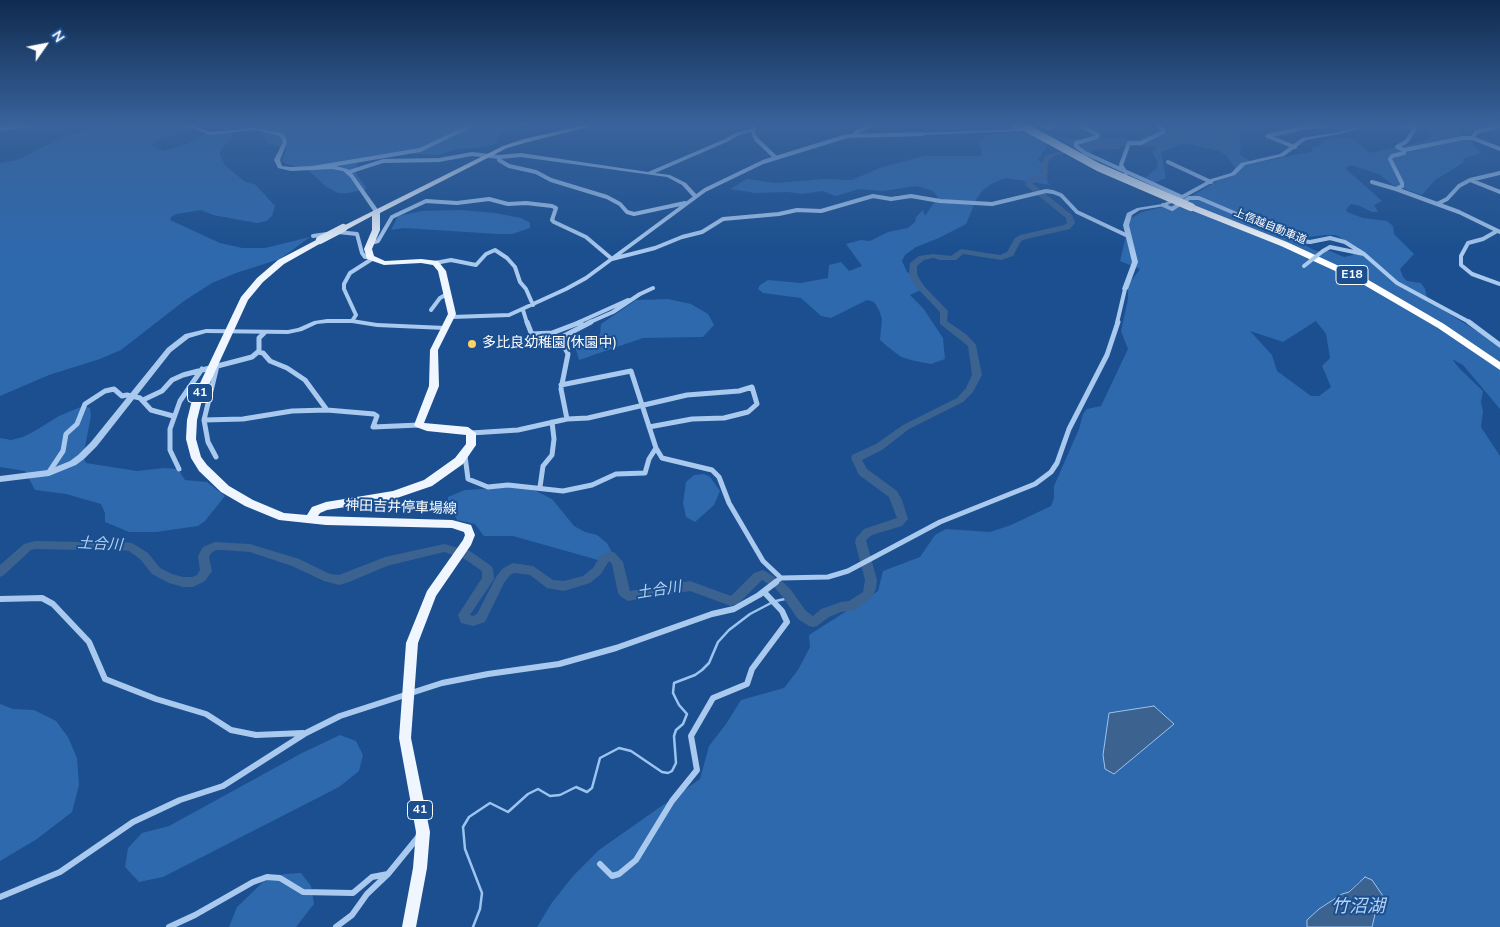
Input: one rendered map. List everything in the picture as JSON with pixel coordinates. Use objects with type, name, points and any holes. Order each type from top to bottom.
[{"type":"highway","name":"上信越自動車道","points":[[1101,168],[1284,244],[1362,280],[1441,326],[1500,366]]},
{"type":"highway","name":"上信越自動車道","points":[[1192,206],[1287,241],[1367,278],[1428,312],[1500,360]]},
{"type":"main road","name":"神田吉井停車場線","points":[[409,927],[420,868],[423,832],[405,738],[412,643],[436,584],[470,535],[467,528],[460,525],[310,520],[283,517],[249,503],[225,489],[203,468],[196,458],[191,439],[192,420],[197,400],[210,367],[244,299],[260,280],[281,262],[316,238],[343,228],[460,168]]},
{"type":"main road","points":[[376,211],[376,230],[368,250],[371,258],[384,263],[421,261],[435,263],[442,271],[452,317],[434,350],[434,386],[419,425],[427,428],[463,430],[471,433],[471,445],[465,456]]},
{"type":"main road","name":"神田吉井停車場線","points":[[310,520],[316,510],[326,506],[394,495],[428,483],[450,469],[465,456]]},
{"type":"street","points":[[285,168],[291,170],[319,168]]},
{"type":"street","points":[[337,168],[349,172],[376,211]]},
{"type":"street","points":[[349,172],[362,168]]},
{"type":"street","points":[[520,168],[536,172],[550,180],[607,196],[620,204],[627,212],[634,214],[688,202]]},
{"type":"street","points":[[615,168],[668,176],[680,181],[695,196]]},
{"type":"street","points":[[649,173],[660,168]]},
{"type":"street","points":[[452,317],[501,316],[523,310],[575,285],[695,196],[749,168]]},
{"type":"street","points":[[1116,168],[1182,197]]},
{"type":"street","points":[[1123,168],[1126,173]]},
{"type":"street","points":[[1181,168],[1211,182]]},
{"type":"street","points":[[0,897],[60,872],[132,822],[180,800],[223,786],[306,733],[340,716],[407,693],[488,674],[559,664],[616,648],[734,608],[764,592],[780,578],[828,577],[848,571],[940,522],[1026,489],[1043,479],[1057,463],[1069,429],[1107,355],[1122,308],[1125,289],[1135,262],[1126,220],[1129,214],[1139,209],[1163,205],[1211,182],[1233,174],[1239,168]]},
{"type":"street","points":[[1394,168],[1402,183],[1402,186],[1396,190]]},
{"type":"street","points":[[1437,204],[1447,199],[1459,186],[1470,180],[1500,173]]},
{"type":"street","points":[[1470,180],[1500,192]]},
{"type":"street","points":[[1372,182],[1459,212],[1498,231]]},
{"type":"street","points":[[612,258],[655,248],[682,236],[702,232],[723,218],[780,214],[797,210],[821,211],[873,196],[891,199],[911,196],[940,201],[992,204],[1048,191],[1061,195],[1077,212],[1128,236]]},
{"type":"street","points":[[1163,205],[1172,209],[1189,198],[1203,198],[1291,238],[1310,242],[1330,238],[1338,239],[1364,254],[1397,283],[1471,323],[1500,345]]},
{"type":"street","points":[[371,243],[378,241],[392,217],[426,201],[457,203],[489,199],[515,205],[526,203],[552,206],[556,208],[552,220],[554,222],[586,238],[612,258]]},
{"type":"street","points":[[316,238],[338,231],[355,233],[359,236],[362,253],[365,257],[371,258]]},
{"type":"street","points":[[1498,231],[1483,239],[1468,243],[1461,256],[1461,265],[1472,274],[1500,284]]},
{"type":"street","points":[[1304,266],[1330,247],[1364,254]]},
{"type":"street","points":[[435,263],[451,260],[476,265],[486,254],[495,250],[507,258],[515,267],[520,282],[526,289],[533,305]]},
{"type":"street","points":[[352,321],[356,315],[344,289],[344,284],[350,273],[371,258]]},
{"type":"street","points":[[531,334],[552,333],[595,316],[654,288]]},
{"type":"street","points":[[431,310],[440,298],[447,294]]},
{"type":"street","points":[[523,310],[534,340],[560,338],[579,327],[613,312],[640,294]]},
{"type":"street","points":[[0,479],[49,473],[73,462],[88,452],[177,342],[187,336],[199,332],[294,332],[316,322],[352,321],[377,325],[445,328]]},
{"type":"street","points":[[143,400],[162,391],[176,378],[210,367],[244,360],[258,352],[260,347],[259,338],[264,333]]},
{"type":"street","points":[[560,338],[568,354],[561,385],[567,419]]},
{"type":"street","points":[[258,352],[263,353],[270,361],[287,368],[305,380],[327,410]]},
{"type":"street","points":[[180,470],[170,450],[170,429],[173,416],[184,393],[210,367]]},
{"type":"street","points":[[210,367],[204,420],[208,442],[216,457]]},
{"type":"street","points":[[561,385],[631,371],[656,448],[665,459],[712,470],[719,477],[729,503],[763,561],[780,578]]},
{"type":"street","points":[[471,433],[518,430],[567,419],[588,418],[687,395],[739,391],[752,387],[757,404],[748,412],[724,418],[692,419],[649,427]]},
{"type":"street","points":[[49,473],[63,451],[66,434],[77,424],[85,404],[102,393],[112,389],[116,390],[122,396],[133,396],[143,400],[151,410],[173,416]]},
{"type":"street","points":[[204,420],[243,419],[292,411],[327,410],[374,414],[377,416],[374,426],[419,425]]},
{"type":"street","points":[[540,487],[543,466],[552,455],[554,438],[552,422]]},
{"type":"street","points":[[465,456],[468,479],[488,487],[508,485],[563,491],[592,485],[616,474],[645,473],[656,448]]},
{"type":"street","points":[[600,864],[612,876],[619,874],[636,860],[672,801],[697,770],[691,736],[713,698],[747,684],[752,669],[787,622],[782,611],[764,592]]},
{"type":"street","points":[[0,599],[42,598],[53,604],[89,642],[105,679],[156,699],[206,714],[231,730],[256,735],[306,733]]},
{"type":"street","points":[[336,927],[352,915],[367,894],[388,874],[423,832]]},
{"type":"street","points":[[169,927],[195,915],[253,882],[267,877],[280,878],[303,892],[353,893],[372,877],[388,874]]},
{"type":"shaded area","points":[[0,168],[229,168],[244,181],[256,185],[275,206],[272,216],[266,221],[257,223],[213,215],[201,210],[176,214],[170,220],[220,243],[242,248],[265,248],[310,237],[280,259],[212,283],[184,301],[121,350],[100,359],[49,375],[0,396]]},
{"type":"shaded area","points":[[304,168],[357,168],[356,173],[367,189],[338,193],[325,186]]},
{"type":"shaded area","points":[[879,168],[1042,168],[1041,172],[1050,185],[1006,178],[993,183],[983,190],[977,198],[966,224],[916,247],[905,255],[902,261],[907,272],[920,280],[924,286],[921,290],[910,295],[923,308],[943,338],[945,359],[931,364],[915,361],[901,357],[888,347],[880,340],[882,319],[874,302],[867,300],[831,318],[821,316],[801,298],[763,293],[758,289],[760,285],[768,280],[801,283],[828,278],[829,265],[841,262],[849,271],[862,266],[846,244],[861,240],[870,241],[888,232],[908,228],[915,222],[916,217],[923,210],[925,216],[938,197],[933,191],[916,186],[883,191],[859,189],[836,196],[822,191],[802,194],[788,192],[756,193],[730,189],[747,179],[775,183],[825,179],[852,180]]},
{"type":"shaded area","points":[[1164,168],[1166,178],[1154,183],[1140,176],[1146,177],[1156,169]]},
{"type":"shaded area","points":[[1235,168],[1345,168],[1382,201],[1374,205],[1378,212],[1372,212],[1351,204],[1346,209],[1347,212],[1363,218],[1387,221],[1393,226],[1394,234],[1414,254],[1400,269],[1403,277],[1407,281],[1421,283],[1425,289],[1428,301],[1500,345],[1500,409],[1463,365],[1452,359],[1483,391],[1481,427],[1500,456],[1500,927],[1372,927],[1376,910],[1383,896],[1359,881],[1348,892],[1319,909],[1307,920],[1307,927],[537,927],[551,904],[573,876],[599,850],[700,779],[709,746],[741,700],[784,688],[798,670],[810,647],[809,635],[878,591],[883,571],[920,557],[935,535],[946,529],[990,532],[1011,525],[1051,506],[1054,498],[1054,486],[1079,429],[1083,414],[1087,409],[1101,406],[1128,349],[1121,331],[1128,299],[1128,285],[1140,269],[1120,261],[1130,219],[1142,212],[1171,205],[1190,197],[1219,180],[1238,173]],"holes":[[[1336,235],[1359,248],[1353,255],[1344,257],[1330,251],[1316,251],[1306,246],[1309,237]],[[1316,321],[1326,334],[1330,358],[1322,366],[1331,387],[1319,396],[1311,396],[1277,371],[1272,355],[1250,331],[1283,342]],[[1154,706],[1174,724],[1107,731],[1109,713]]]},
{"type":"shaded area","points":[[1361,168],[1454,168],[1435,180],[1422,195],[1393,185],[1379,174]]},
{"type":"shaded area","points":[[460,210],[495,213],[521,218],[530,223],[530,228],[512,234],[404,228],[391,230],[398,216],[422,211]]},
{"type":"shaded area","points":[[668,299],[691,304],[708,314],[714,325],[703,337],[643,338],[579,360],[575,346],[600,335],[601,324],[636,300]]},
{"type":"shaded area","points":[[83,406],[90,408],[91,416],[83,457],[86,463],[137,471],[164,468],[178,469],[185,480],[207,482],[225,496],[205,521],[198,526],[156,532],[129,532],[105,522],[105,513],[101,504],[66,494],[35,490],[25,471],[0,467],[0,438],[11,440],[23,437],[59,416]]},
{"type":"shaded area","points":[[704,474],[710,477],[720,491],[714,505],[695,522],[686,517],[683,503],[686,482],[694,475]]},
{"type":"shaded area","points":[[516,487],[536,491],[552,499],[574,526],[585,532],[597,535],[607,543],[611,551],[608,558],[598,560],[513,536],[484,536],[475,524],[457,520],[448,501],[448,497],[465,490]]},
{"type":"shaded area","points":[[0,704],[13,709],[34,710],[56,721],[68,737],[77,758],[79,785],[72,812],[37,839],[0,861]]},
{"type":"shaded area","points":[[340,735],[356,741],[363,755],[359,771],[339,787],[163,877],[139,882],[125,867],[128,848],[142,833],[169,826],[302,753]]},
{"type":"shaded area","points":[[301,873],[311,886],[314,904],[296,927],[229,927],[237,907],[263,882],[284,874]]},
{"type":"water","points":[[1154,706],[1174,724],[1114,774],[1105,769],[1103,755],[1109,713]]},
{"type":"water","name":"竹沼湖","points":[[1365,877],[1372,880],[1383,896],[1376,910],[1372,927],[1307,927],[1307,920],[1319,909],[1342,894],[1349,892]]},
{"type":"waterway","name":"土合川","points":[[0,572],[28,547],[35,545],[83,546],[107,544],[132,547],[144,556],[156,571],[169,578],[183,582],[193,582],[201,578],[206,571],[203,557],[207,550],[215,546],[224,546],[250,548],[295,562],[328,578],[339,580],[385,562],[444,548],[466,554],[487,569],[488,579],[464,615],[465,619],[473,621],[481,618],[500,580],[506,572],[513,568],[533,571],[551,585],[564,586],[586,580],[597,571],[605,558],[611,556],[617,562],[624,593],[628,596],[690,586],[731,601],[735,600],[758,576],[763,575],[779,585],[802,615],[813,622],[825,613],[841,607],[851,606],[867,595],[871,580],[860,542],[861,538],[868,532],[898,523],[903,519],[893,494],[863,472],[856,458],[879,447],[906,427],[960,400],[970,390],[977,375],[972,345],[943,322],[944,311],[919,285],[913,274],[913,265],[922,258],[933,256],[953,258],[961,251],[1001,258],[1010,254],[1018,240],[1023,237],[1067,227],[1071,223],[1069,217],[1029,185],[1029,180],[1045,178],[1045,168]]},
{"type":"waterway","points":[[776,601],[789,598]]},
{"type":"waterway","points":[[473,927],[480,909],[482,893],[465,849],[463,827],[469,817],[490,803],[508,812],[528,794],[538,789],[550,796],[560,795],[576,787],[587,792],[592,788],[600,758],[619,748],[631,751],[662,772],[668,773],[672,771],[676,763],[674,736],[676,730],[683,724],[687,714],[679,705],[673,693],[674,683],[695,675],[702,670],[709,663],[718,642],[729,630],[750,614],[771,603]]},
{"type":"place","name":"多比良幼稚園(休園中)","points":[[472,344]]}]
